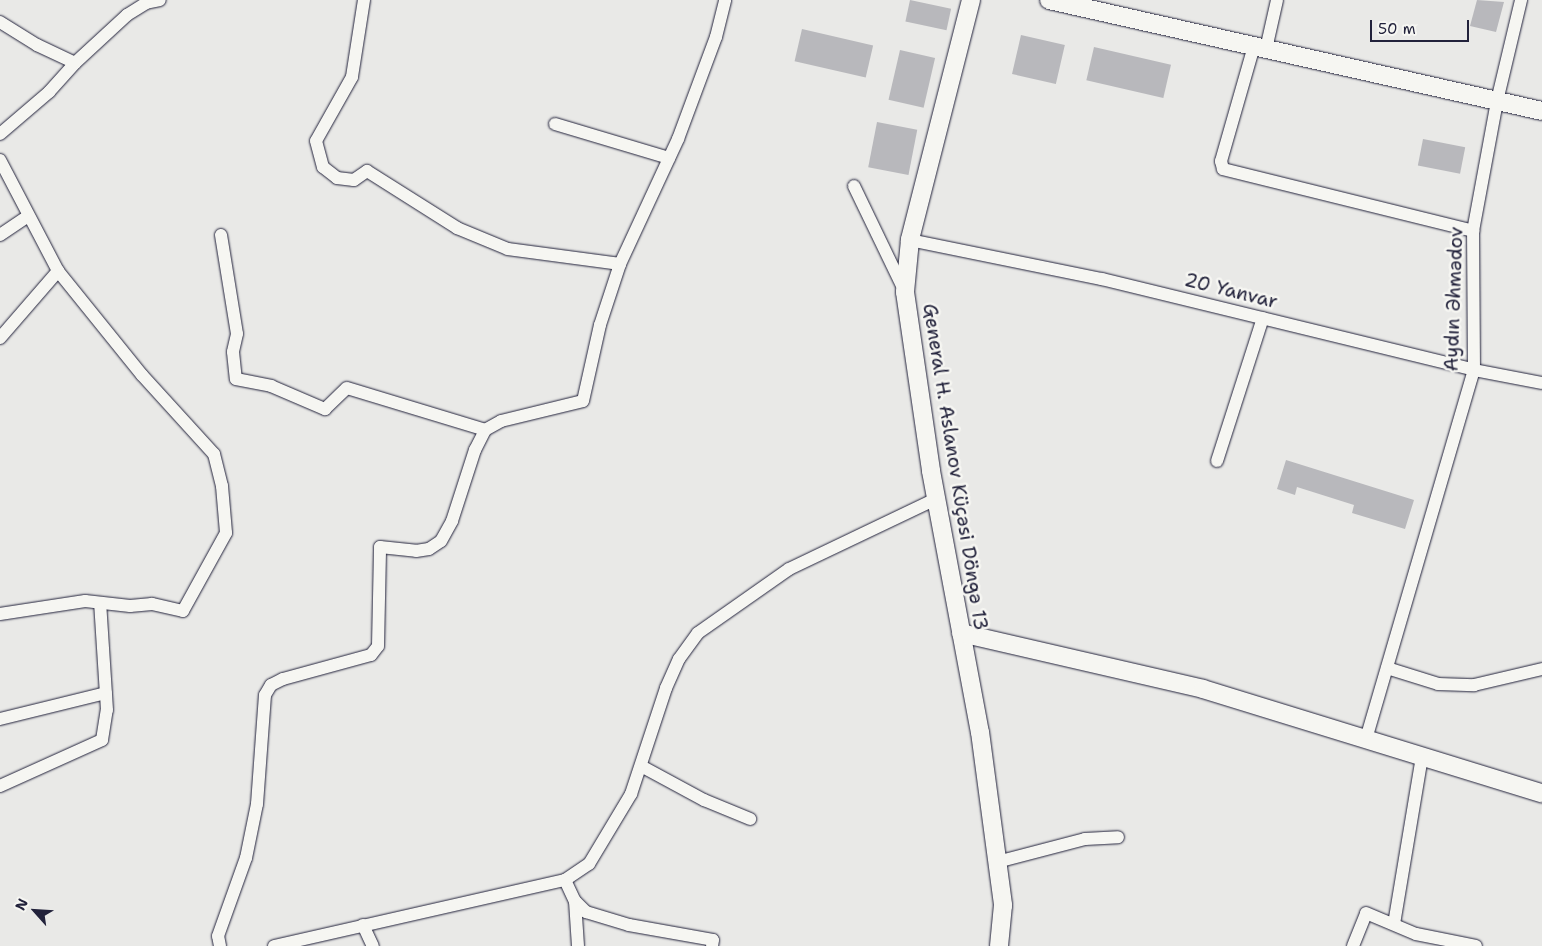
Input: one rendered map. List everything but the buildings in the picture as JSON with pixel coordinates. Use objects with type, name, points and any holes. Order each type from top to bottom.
[{"type":"main road","name":"General H. Aslanov Küçəsi Döngə 13","points":[[971,0],[910,240],[904,292],[936,499],[980,732],[1003,905],[999,946]]},
{"type":"main road","points":[[1049,0],[1542,111]]},
{"type":"main road","points":[[961,632],[1203,689],[1542,793]]},
{"type":"street","points":[[0,134],[50,92],[75,63],[127,15],[146,3],[160,0]]},
{"type":"street","points":[[364,0],[352,77],[316,141],[323,167],[337,178],[354,180],[367,171],[456,228],[508,249],[620,264]]},
{"type":"street","points":[[220,946],[218,936],[246,858],[257,804],[265,695],[271,685],[283,679],[371,655],[378,646],[380,547],[416,550],[429,549],[441,541],[452,521],[475,450],[485,430],[500,420],[583,401],[600,325],[620,264],[669,158],[716,37],[725,0]]},
{"type":"street","points":[[1277,0],[1220,161],[1223,169],[1473,231]]},
{"type":"street","name":"Aydın Əhmədov","points":[[1366,739],[1474,370],[1473,231],[1497,101],[1521,0]]},
{"type":"street","points":[[0,22],[37,45],[75,63]]},
{"type":"street","points":[[554,124],[669,158]]},
{"type":"street","points":[[0,160],[58,271],[142,375],[214,454],[222,486],[226,533],[183,611],[152,604],[130,606],[85,601],[0,614]]},
{"type":"street","points":[[854,186],[904,292]]},
{"type":"street","points":[[0,235],[28,216]]},
{"type":"street","points":[[221,235],[237,334],[233,352],[236,379],[271,386],[325,409],[347,388],[485,430]]},
{"type":"street","name":"20 Yanvar","points":[[910,240],[1102,279],[1474,370],[1542,383]]},
{"type":"street","points":[[0,338],[58,271]]},
{"type":"street","points":[[1217,461],[1263,318]]},
{"type":"street","points":[[274,946],[565,880],[589,864],[611,832],[631,794],[666,688],[679,659],[698,633],[789,569],[936,499]]},
{"type":"street","points":[[0,786],[102,740],[106,693],[100,603]]},
{"type":"street","points":[[1387,668],[1438,684],[1474,685],[1542,669]]},
{"type":"street","points":[[0,719],[106,693]]},
{"type":"street","points":[[1394,924],[1422,757]]},
{"type":"street","points":[[641,766],[704,800],[750,819]]},
{"type":"street","points":[[997,862],[1085,839],[1118,837]]},
{"type":"street","points":[[565,880],[575,901],[586,912],[629,925],[713,940],[712,946]]},
{"type":"street","points":[[575,901],[578,946]]},
{"type":"street","points":[[1353,946],[1366,913],[1416,934],[1469,945]]},
{"type":"street","points":[[363,925],[373,946]]}]
